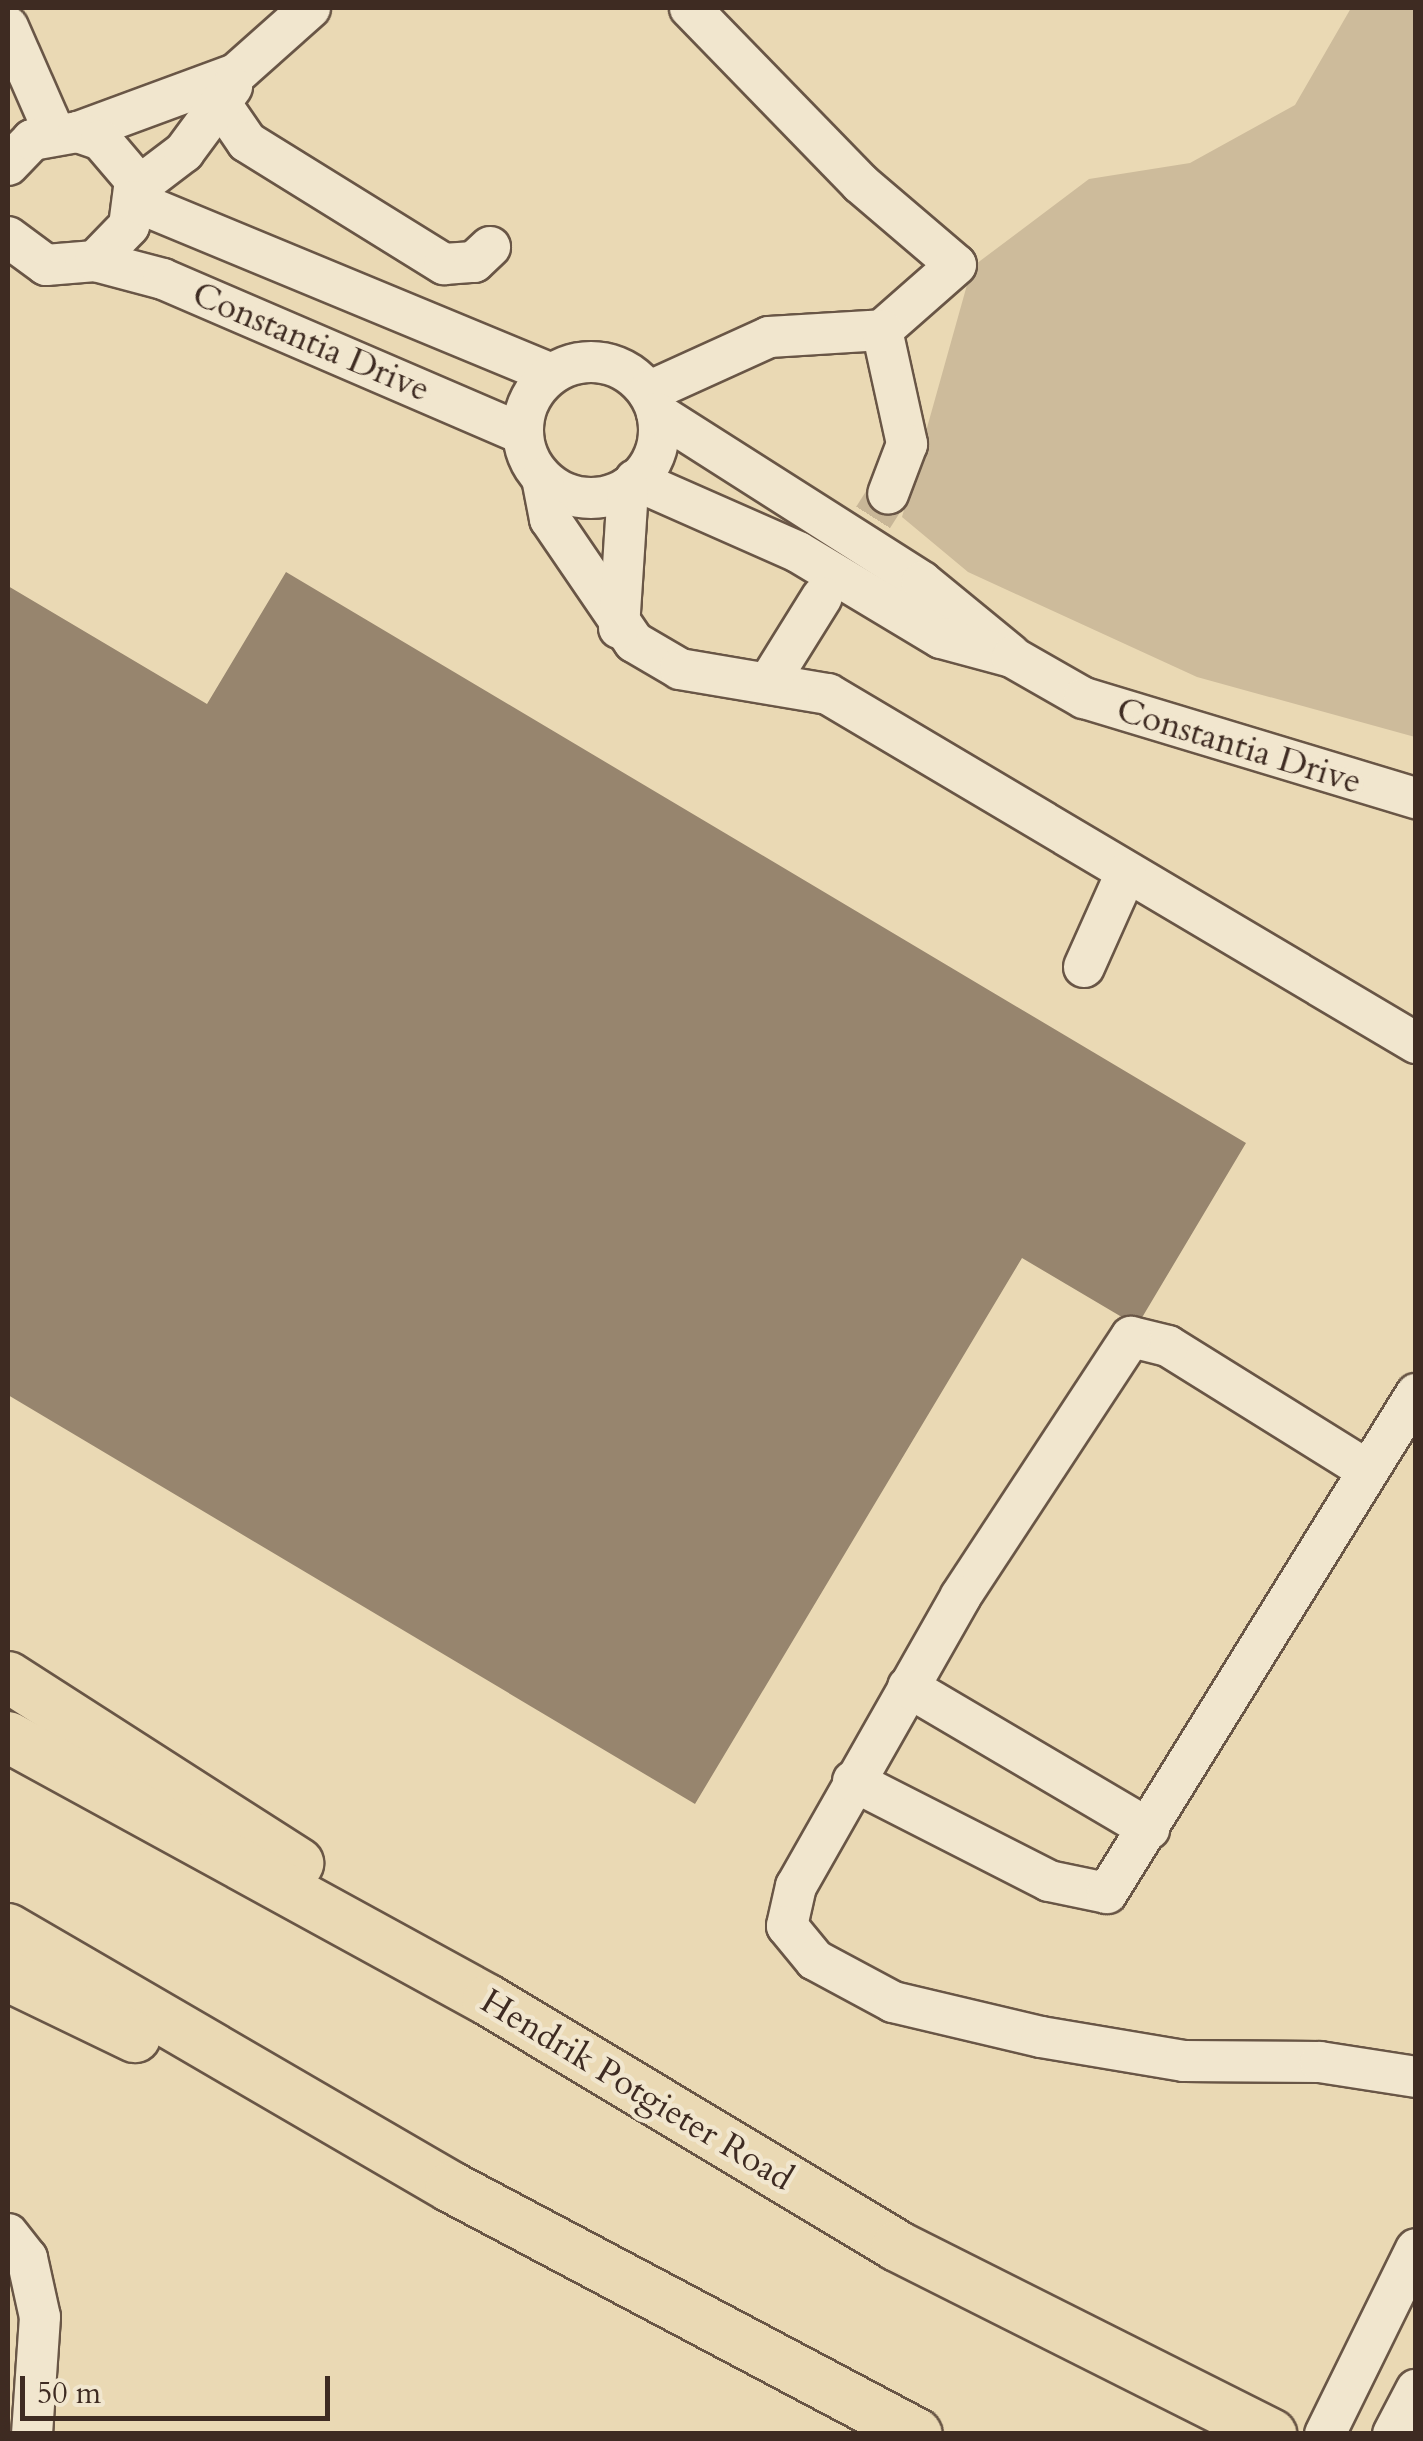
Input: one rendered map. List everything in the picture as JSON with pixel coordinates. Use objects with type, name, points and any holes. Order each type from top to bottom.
[{"type":"main road","points":[[8,1678],[366,1907],[488,2000]]},
{"type":"main road","name":"Hendrik Potgieter Road","points":[[8,1737],[488,2000],[898,2246],[1271,2434]]},
{"type":"main road","points":[[8,1929],[451,2187],[916,2434]]},
{"type":"main road","points":[[8,1976],[451,2187]]},
{"type":"street","points":[[134,196],[310,8]]},
{"type":"street","points":[[653,402],[769,336],[882,330],[956,265],[860,182],[690,8]]},
{"type":"street","points":[[8,27],[66,132],[118,156],[134,196],[129,226],[94,262]]},
{"type":"street","points":[[8,165],[66,132],[230,90]]},
{"type":"street","points":[[230,90],[247,142],[444,264],[474,262],[490,247]]},
{"type":"street","name":"Constantia Drive","points":[[134,196],[552,374]]},
{"type":"street","name":"Constantia Drive","points":[[8,237],[46,266],[94,262],[163,279],[523,434]]},
{"type":"street","points":[[882,330],[906,444],[888,494]]},
{"type":"street","points":[[653,402],[594,361],[552,374],[531,400],[523,434],[542,478],[550,519],[618,628],[680,669],[828,694],[1416,1043]]},
{"type":"street","points":[[618,628],[632,484],[654,455],[653,402]]},
{"type":"street","name":"Constantia Drive","points":[[653,402],[922,582],[1012,657]]},
{"type":"street","points":[[542,478],[585,498],[632,484]]},
{"type":"street","name":"Constantia Drive","points":[[632,484],[798,552],[940,638],[1012,657],[1154,725],[1416,798]]},
{"type":"street","points":[[769,682],[822,596]]},
{"type":"street","points":[[1084,967],[1126,872]]},
{"type":"street","points":[[1367,1470],[1168,1346],[1131,1337],[853,1780],[796,1886],[787,1926],[815,1960],[894,2002],[1184,2061],[1320,2062],[1416,2078]]},
{"type":"street","points":[[853,1780],[1080,1892],[1107,1894],[1416,1394]]},
{"type":"street","points":[[908,1687],[1149,1830]]},
{"type":"street","points":[[8,2234],[27,2258],[40,2317],[32,2434]]},
{"type":"street","points":[[1325,2434],[1416,2248]]},
{"type":"street","points":[[1393,2434],[1416,2390]]},
{"type":"shaded area","points":[[1351,8],[1415,8],[1415,737],[1197,677],[968,572],[902,517],[972,267],[1089,179],[1190,163],[1295,105]]},
{"type":"building","points":[[286,572],[1246,1143],[1137,1326],[1022,1258],[695,1804],[8,1395],[8,586],[207,704]]},
{"type":"tunnel","points":[[841,568],[888,494]]}]
